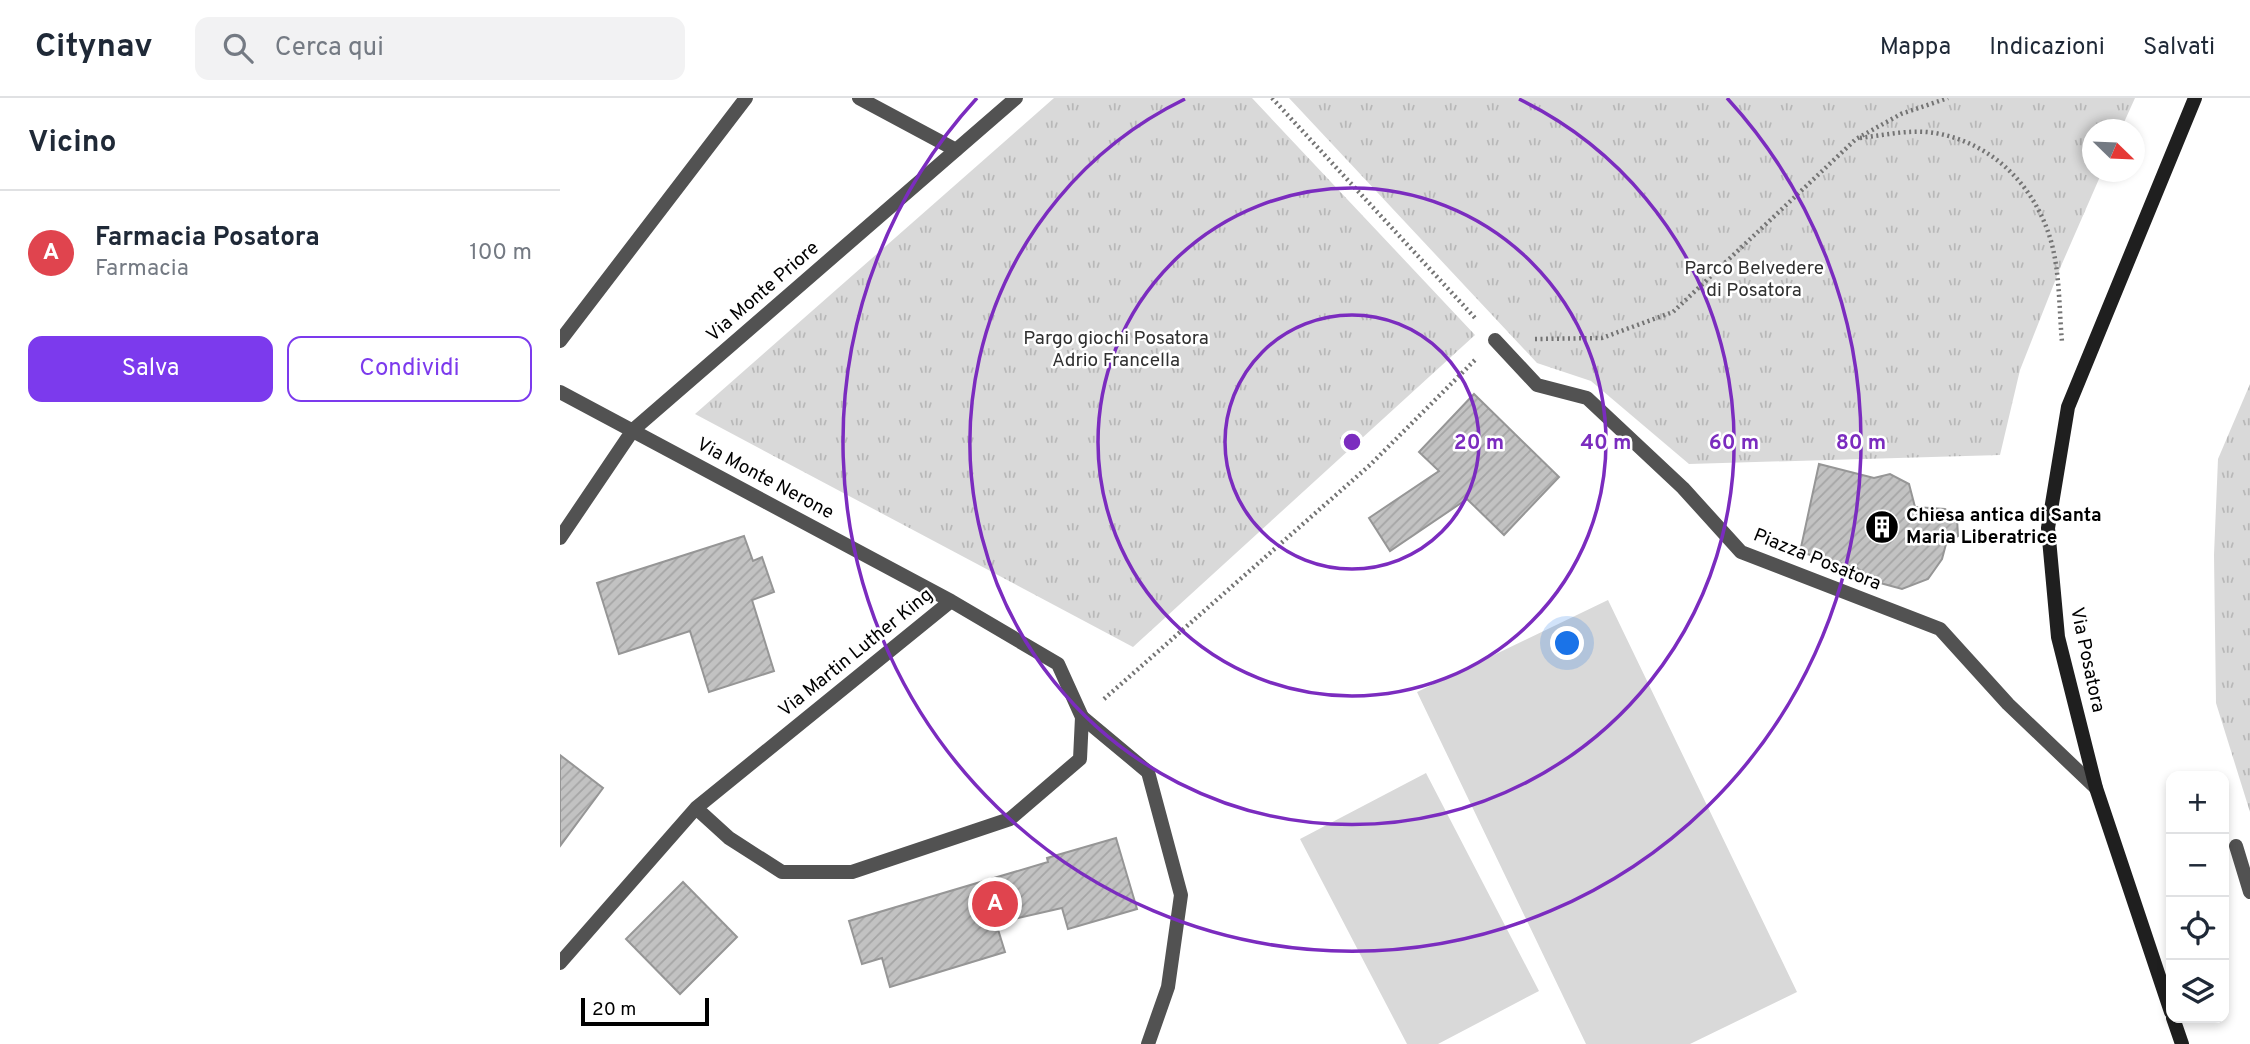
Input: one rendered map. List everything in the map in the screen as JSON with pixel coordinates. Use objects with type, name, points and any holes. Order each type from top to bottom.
[{"type":"street","points":[[560,341],[746,98]]},
{"type":"street","points":[[859,98],[956,150]]},
{"type":"street","name":"Via Monte Priore","points":[[560,538],[633,430],[1016,98]]},
{"type":"street","name":"Via Posatora","points":[[2166,997],[2096,788],[2058,637],[2048,528],[2067,407],[2195,98]]},
{"type":"street","name":"Piazza Posatora","points":[[1495,340],[1537,384],[1587,398],[1683,488],[1741,552],[1940,629],[2008,704],[2096,788]]},
{"type":"street","name":"Via Monte Nerone","points":[[560,392],[951,601]]},
{"type":"street","name":"Via Martin Luther King","points":[[560,963],[696,808],[951,601],[1058,664],[1082,717],[1080,759],[1010,819],[852,872],[782,872],[729,838],[696,808]]},
{"type":"street","points":[[1082,717],[1147,772],[1181,895],[1168,986],[1148,1044]]},
{"type":"street","points":[[2236,846],[2250,892]]},
{"type":"street","points":[[2175,1023],[2182,1044]]},
{"type":"path","points":[[1272,98],[1495,340]]},
{"type":"path","points":[[1082,717],[1370,465],[1495,340],[1602,338],[1673,312],[1856,139],[1901,114],[1948,98]]},
{"type":"path","points":[[1856,139],[1899,133],[1934,133],[1965,141],[2003,163],[2027,189],[2051,242],[2063,352]]},
{"type":"green space","name":"Pargo giochi Posatora Adrio Francella","points":[[1054,98],[1252,98],[1475,335],[1133,647],[695,414]]},
{"type":"green space","name":"Parco Belvedere di Posatora","points":[[1289,98],[2135,98],[2126,119],[2082,119],[2082,182],[2098,182],[2020,370],[2000,455],[1689,464],[1591,381],[1537,363]]},
{"type":"green space","points":[[2250,384],[2250,812],[2216,703],[2214,555],[2218,459]]},
{"type":"green space","points":[[1608,600],[1797,992],[1690,1044],[1586,1044],[1417,692]]},
{"type":"green space","points":[[1426,773],[1539,991],[1438,1044],[1407,1044],[1300,839]]},
{"type":"building","points":[[1474,394],[1559,477],[1504,535],[1467,499],[1390,551],[1369,518],[1439,471],[1419,452]]},
{"type":"building","name":"Chiesa antica di Santa Maria Liberatrice","points":[[1819,464],[1874,478],[1890,474],[1909,484],[1915,507],[1945,509],[1957,518],[1958,536],[1946,544],[1942,559],[1928,579],[1902,589],[1873,581],[1857,568],[1800,552]]},
{"type":"building","points":[[744,536],[753,561],[762,557],[774,592],[752,600],[774,671],[709,692],[690,631],[619,654],[597,583]]},
{"type":"building","points":[[560,755],[603,788],[560,846]]},
{"type":"building","points":[[1116,838],[1137,909],[1068,929],[1062,908],[996,923],[1005,952],[890,987],[882,958],[862,964],[849,921],[1048,862],[1047,858]]},
{"type":"building","points":[[683,882],[737,937],[680,994],[626,939]]},
{"type":"place","name":"Chiesa antica di Santa Maria Liberatrice","points":[[1882,527]]},
{"type":"place","name":"Farmacia Posatora","points":[[995,904]]}]
